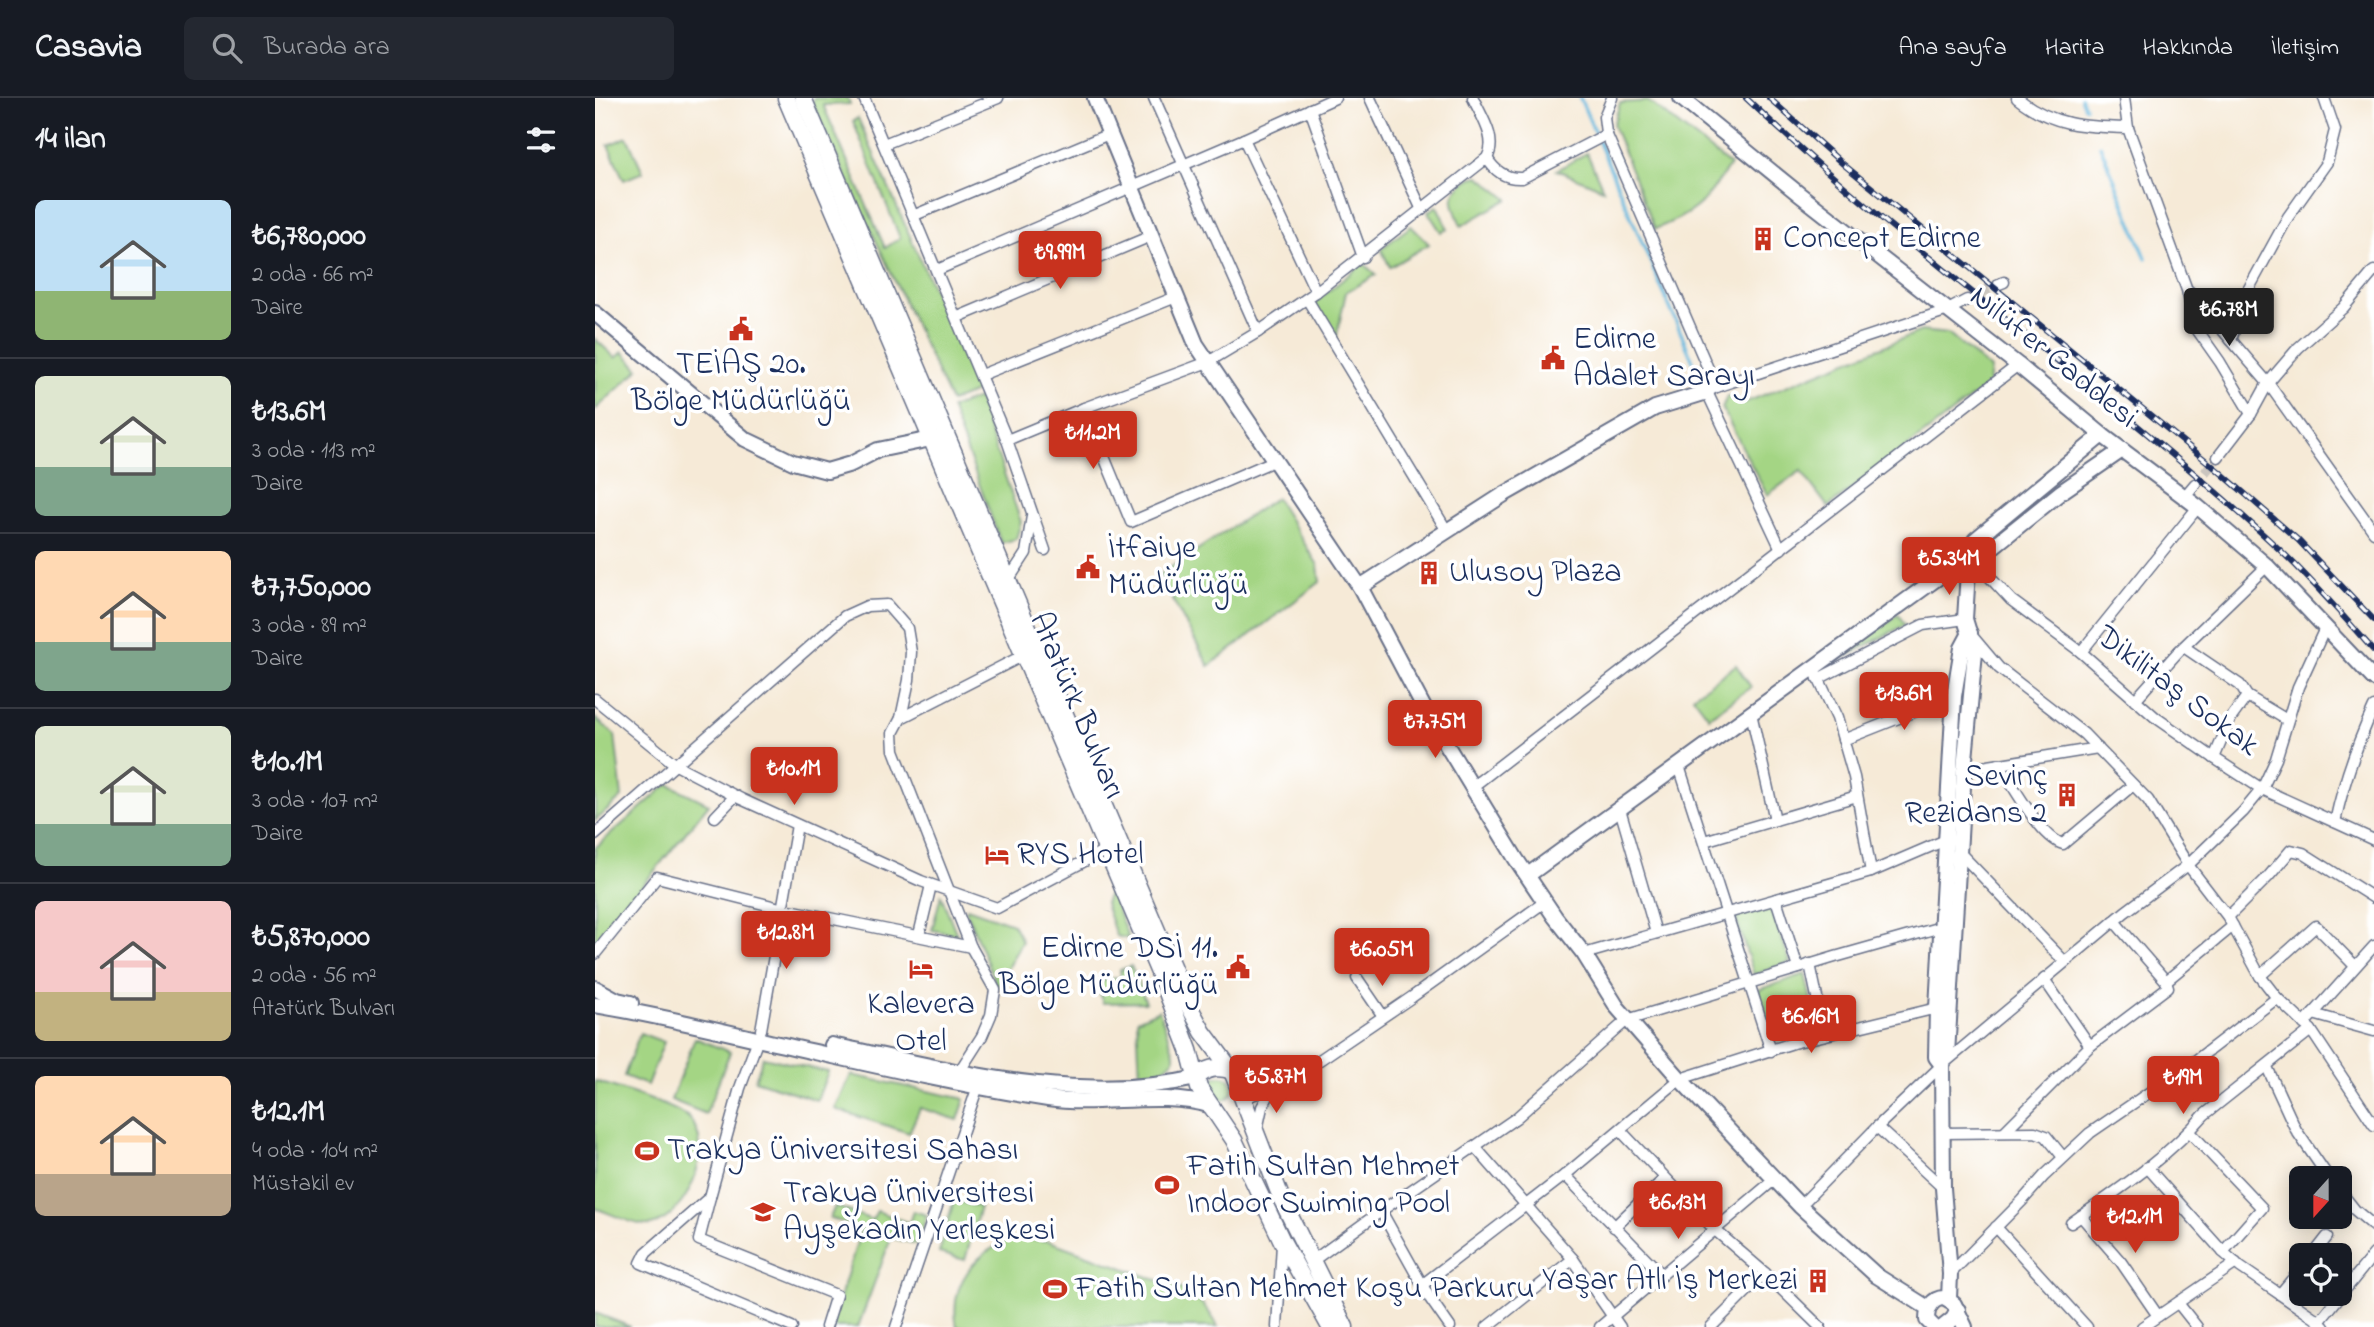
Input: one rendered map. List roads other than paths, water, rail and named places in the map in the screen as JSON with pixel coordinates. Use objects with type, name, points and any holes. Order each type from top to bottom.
[{"type":"main road","name":"Atatürk Bulvarı","points":[[786,98],[1107,849],[1179,1023],[1202,1095],[1234,1140],[1282,1241],[1329,1327]]},
{"type":"main road","name":"Atatürk Bulvarı","points":[[803,98],[1189,1006],[1203,1032],[1232,1071],[1256,1138],[1311,1262],[1345,1327]]},
{"type":"main road","points":[[1095,98],[1195,344],[1360,587],[1424,708],[1472,787],[1528,875],[1627,1020],[1800,1206],[1877,1276],[1929,1308]]},
{"type":"main road","name":"Nilüfer Caddesi","points":[[1681,98],[2018,365],[2102,435],[2185,496],[2267,566],[2374,679]]},
{"type":"main road","points":[[596,317],[745,439],[793,462],[827,471],[851,464],[878,450],[931,439]]},
{"type":"main road","points":[[1360,587],[1503,495],[1655,408],[1711,390]]},
{"type":"main road","points":[[1942,1065],[1936,1057],[1941,927],[1954,696],[1967,626],[1969,555],[1975,540],[2102,435]]},
{"type":"main road","points":[[1528,875],[1751,713],[1815,673],[1969,555],[1990,549],[2061,492],[2122,450]]},
{"type":"main road","points":[[1943,1327],[1953,1319],[1953,1304],[1943,1188],[1942,1065],[1947,1054],[1964,770],[1975,652],[1967,626]]},
{"type":"main road","points":[[595,988],[617,1000],[978,1086],[1051,1099],[1175,1099],[1224,1110],[1243,1099]]},
{"type":"main road","points":[[595,1005],[1049,1087],[1140,1087],[1197,1078],[1206,1070],[1216,1067],[1232,1071]]},
{"type":"main road","points":[[1933,1327],[1927,1320],[1929,1308],[1939,1298],[1953,1304],[1965,1327]]},
{"type":"street","points":[[864,98],[958,317],[1007,440],[1045,550]]},
{"type":"street","points":[[884,144],[998,98]]},
{"type":"street","points":[[1155,98],[1258,332]]},
{"type":"street","points":[[937,270],[1335,98]]},
{"type":"street","points":[[1370,98],[1422,211]]},
{"type":"street","points":[[1007,440],[1208,362],[1307,299],[1487,159],[1490,137],[1473,98]]},
{"type":"street","points":[[1612,98],[1604,117],[1607,134],[1711,390],[1781,549]]},
{"type":"street","points":[[2017,98],[2052,118],[2080,127],[2128,128]]},
{"type":"street","points":[[2124,98],[2128,128],[2187,290],[2196,328],[2251,414]]},
{"type":"street","points":[[2231,340],[2247,292],[2288,218],[2327,162],[2335,130],[2324,98]]},
{"type":"street","points":[[1311,108],[1363,257]]},
{"type":"street","points":[[915,215],[1109,134]]},
{"type":"street","points":[[1487,159],[1492,168],[1503,175],[1513,179],[1522,178],[1607,134]]},
{"type":"street","points":[[1244,139],[1316,292]]},
{"type":"street","points":[[958,317],[1151,236]]},
{"type":"street","points":[[2218,457],[2251,414],[2268,383],[2298,348],[2343,308],[2374,271]]},
{"type":"street","points":[[2187,290],[2268,383],[2374,531]]},
{"type":"street","points":[[981,375],[1176,297]]},
{"type":"street","points":[[1307,299],[1447,531]]},
{"type":"street","points":[[1711,390],[1948,310],[1968,300]]},
{"type":"street","points":[[1472,787],[2018,365]]},
{"type":"street","points":[[1084,408],[1131,522],[1276,460]]},
{"type":"street","points":[[2185,496],[2195,484]]},
{"type":"street","points":[[2081,652],[2198,507]]},
{"type":"street","points":[[1009,579],[1026,553],[1033,513]]},
{"type":"street","name":"Dikilitaş Sokak","points":[[1969,555],[2011,600],[2081,652],[2135,700],[2214,758],[2262,789],[2374,840]]},
{"type":"street","points":[[2135,700],[2184,647],[2267,566]]},
{"type":"street","points":[[595,835],[845,616],[867,606],[887,605],[907,628],[911,652],[909,680],[901,718],[894,733],[894,750],[971,947],[995,990],[991,1015],[982,1036],[959,1072]]},
{"type":"street","points":[[1871,872],[1857,796],[1837,718],[1815,673],[1923,625],[1967,626],[1999,668],[2084,733],[2148,800],[2188,865],[2228,916],[2260,976],[2277,998],[2308,1027],[2374,1125]]},
{"type":"street","points":[[1800,1206],[1942,1065],[2064,961],[2188,865],[2243,812],[2262,789],[2276,759],[2298,687],[2326,626]]},
{"type":"street","points":[[2184,647],[2240,685],[2247,696],[2287,720]]},
{"type":"street","points":[[901,718],[1024,655]]},
{"type":"street","points":[[1843,740],[1954,696]]},
{"type":"street","points":[[2214,758],[2231,718],[2247,696]]},
{"type":"street","points":[[595,699],[676,765],[735,796],[860,855],[931,885],[996,908],[1107,849]]},
{"type":"street","points":[[2335,822],[2345,775],[2374,707]]},
{"type":"street","points":[[1751,713],[1775,820]]},
{"type":"street","points":[[1964,770],[2098,748]]},
{"type":"street","points":[[1999,764],[2042,828],[2055,842],[2063,844],[2133,785]]},
{"type":"street","points":[[1679,766],[1771,1051]]},
{"type":"street","points":[[715,817],[735,796]]},
{"type":"street","points":[[1704,841],[1857,796]]},
{"type":"street","points":[[1620,809],[1656,933]]},
{"type":"street","points":[[797,825],[759,1034],[740,1088],[699,1240],[836,1295],[826,1327]]},
{"type":"street","points":[[1584,954],[1871,872],[1948,839]]},
{"type":"street","points":[[2228,916],[2291,850],[2303,853],[2374,898]]},
{"type":"street","points":[[1959,852],[2064,961]]},
{"type":"street","points":[[595,954],[657,877],[781,908],[971,947]]},
{"type":"street","points":[[919,935],[931,885]]},
{"type":"street","points":[[1776,899],[1798,968]]},
{"type":"street","points":[[1243,1099],[1296,1076],[1546,901]]},
{"type":"street","points":[[2005,1131],[2090,1046],[2168,987],[2166,981],[2114,921]]},
{"type":"street","points":[[2166,981],[2234,926]]},
{"type":"street","points":[[2260,976],[2316,926],[2355,966]]},
{"type":"street","points":[[1311,1262],[1516,1118],[1627,1020],[1941,927]]},
{"type":"street","points":[[2071,1223],[2147,1167],[2190,1132],[2204,1115],[2267,1067],[2308,1027],[2313,1014],[2374,946]]},
{"type":"street","points":[[1810,964],[1825,1035]]},
{"type":"street","points":[[1357,978],[1383,1016]]},
{"type":"street","points":[[2044,979],[2090,1046]]},
{"type":"street","points":[[1950,1274],[2063,1157],[2090,1133],[2195,1061],[2277,998]]},
{"type":"street","points":[[1422,1285],[1565,1175],[1680,1079],[1825,1035],[1937,1008]]},
{"type":"street","points":[[2313,1014],[2374,1031]]},
{"type":"street","points":[[2267,1067],[2295,1130],[2320,1166]]},
{"type":"street","points":[[1232,1071],[1259,1077],[1296,1076]]},
{"type":"street","points":[[1256,1138],[1262,1107],[1275,1085]]},
{"type":"street","points":[[896,1327],[978,1086]]},
{"type":"street","points":[[1877,1127],[1943,1188]]},
{"type":"street","points":[[1621,1130],[1715,1230],[1765,1272],[1819,1326]]},
{"type":"street","points":[[1943,1133],[2035,1132],[2046,1136],[2063,1157]]},
{"type":"street","points":[[2190,1132],[2262,1208],[2223,1252]]},
{"type":"street","points":[[1475,1147],[1573,1259],[1621,1327]]},
{"type":"street","points":[[2147,1167],[2223,1252],[2321,1324],[2374,1254]]},
{"type":"street","points":[[1565,1175],[1662,1275]]},
{"type":"street","points":[[1614,1227],[1665,1178]]},
{"type":"street","points":[[1600,1327],[1775,1179]]},
{"type":"street","points":[[710,1197],[646,1253],[641,1263],[792,1327]]},
{"type":"street","points":[[2352,1206],[2374,1226]]},
{"type":"street","points":[[1381,1211],[1447,1326]]},
{"type":"street","points":[[2081,1216],[2121,1262],[2158,1317]]},
{"type":"street","points":[[1996,1227],[2087,1327]]},
{"type":"street","points":[[2322,1243],[2327,1237]]},
{"type":"street","points":[[1277,1327],[1282,1241]]},
{"type":"street","points":[[1487,1327],[1573,1259]]},
{"type":"street","points":[[2142,1327],[2236,1263]]},
{"type":"street","points":[[1711,1327],[1765,1272]]},
{"type":"street","points":[[2280,1294],[2289,1283]]},
{"type":"street","points":[[2178,1303],[2197,1327]]},
{"type":"waterway","points":[[1580,98],[1704,387]]},
{"type":"waterway","points":[[2081,98],[2085,107]]},
{"type":"waterway","points":[[2100,145],[2146,258]]},
{"type":"tunnel","points":[[1967,300],[1999,284]]},
{"type":"tunnel","points":[[2195,484],[2218,457]]},
{"type":"railway","points":[[1746,98],[1877,214],[2215,492],[2293,562],[2374,651]]},
{"type":"railway","points":[[1769,98],[1843,164],[2220,472],[2298,540],[2374,620]]},
{"type":"place","name":"Concept Edirne","points":[[1763,239]]},
{"type":"place","name":"TEİAŞ 20. Bölge Müdürlüğü","points":[[741,329]]},
{"type":"place","name":"Edirne Adalet Sarayı","points":[[1553,358]]},
{"type":"place","name":"İtfaiye Müdürlüğü","points":[[1088,567]]},
{"type":"place","name":"Ulusoy Plaza","points":[[1429,573]]},
{"type":"place","name":"Sevinç Rezidans 2","points":[[2067,795]]},
{"type":"place","name":"RYS Hotel","points":[[997,855]]},
{"type":"place","name":"Edirne DSİ 11. Bölge Müdürlüğü","points":[[1238,967]]},
{"type":"place","name":"Kalevera Otel","points":[[921,969]]},
{"type":"place","name":"Trakya Üniversitesi Sahası","points":[[647,1151]]},
{"type":"place","name":"Fatih Sultan Mehmet Indoor Swiming Pool","points":[[1167,1185]]},
{"type":"place","name":"Trakya Üniversitesi Ayşekadın Yerleşkesi","points":[[763,1212]]},
{"type":"place","name":"Yaşar Atlı İş Merkezi","points":[[1818,1281]]},
{"type":"place","name":"Fatih Sultan Mehmet Koşu Parkuru","points":[[1055,1289]]}]
